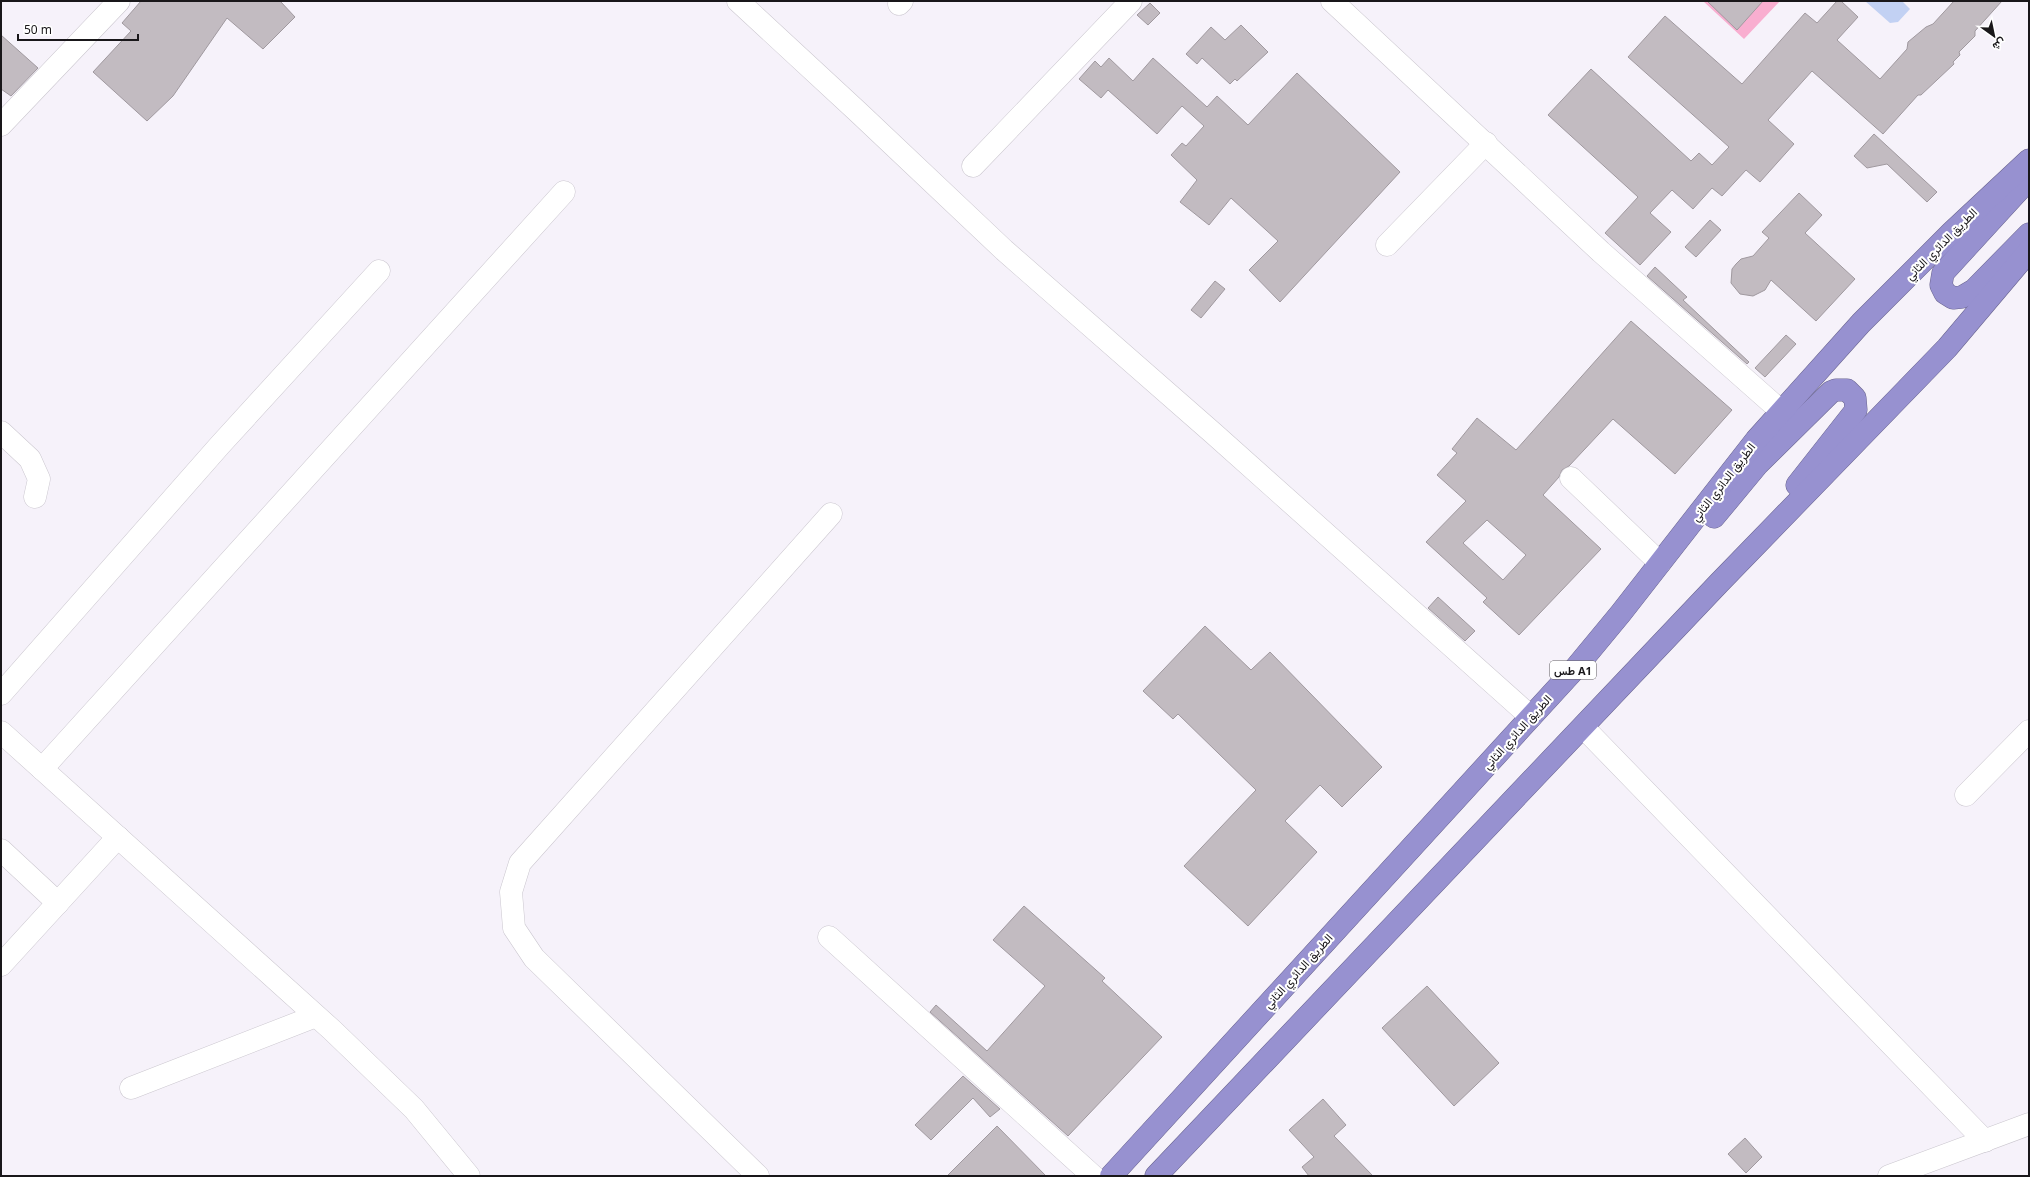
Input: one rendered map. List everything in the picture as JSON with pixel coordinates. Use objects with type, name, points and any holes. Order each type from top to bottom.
[{"type":"highway","name":"الطريق الدائري الثاني","points":[[1111,1176],[1573,671],[1756,440],[1861,323],[1952,232],[2029,160]]},
{"type":"highway","points":[[2029,179],[1943,273],[1941,285],[1945,293],[1953,298],[1962,297],[1974,290],[2029,234]]},
{"type":"highway","points":[[1156,1176],[1198,1130],[1584,728],[1719,583],[1947,348],[2029,251]]},
{"type":"highway","points":[[1573,671],[1656,584],[1758,464],[1831,392],[1836,390],[1847,390],[1856,398],[1856,410],[1719,583]]},
{"type":"street","points":[[1,125],[119,1]]},
{"type":"street","points":[[738,1],[1004,250],[1219,438],[1530,717]]},
{"type":"street","points":[[973,166],[1132,1]]},
{"type":"street","points":[[1332,1],[1486,143],[1601,252],[1782,412]]},
{"type":"street","points":[[1388,245],[1486,143]]},
{"type":"street","points":[[42,769],[564,192]]},
{"type":"street","points":[[1,694],[220,445],[379,271]]},
{"type":"street","points":[[1,432],[30,459],[39,479],[34,497]]},
{"type":"street","points":[[1571,478],[1660,563]]},
{"type":"street","points":[[758,1176],[534,958],[514,928],[511,892],[520,863],[831,514]]},
{"type":"street","points":[[1584,728],[1985,1141]]},
{"type":"street","points":[[1966,795],[2029,731]]},
{"type":"street","points":[[1,732],[316,1016],[414,1109],[469,1176]]},
{"type":"street","points":[[1,965],[118,838]]},
{"type":"street","points":[[1,850],[58,903]]},
{"type":"street","points":[[829,937],[1093,1176]]},
{"type":"street","points":[[131,1088],[316,1016]]},
{"type":"street","points":[[1889,1176],[2029,1124]]},
{"type":"shaded area","points":[[1703,1],[1780,1],[1744,39]]},
{"type":"water","points":[[1865,1],[1902,1],[1910,9],[1898,22],[1890,23]]},
{"type":"building","points":[[141,1],[280,1],[295,17],[263,49],[227,18],[173,96],[147,121],[93,72],[131,31],[122,23]]},
{"type":"building","points":[[1707,1],[1763,1],[1737,30]]},
{"type":"building","points":[[1837,1],[1841,1],[1858,17],[1837,40],[1880,79],[1907,49],[1908,42],[1926,27],[1933,24],[1954,1],[2002,1],[1975,31],[1975,36],[1959,52],[1960,55],[1953,62],[1954,64],[1921,95],[1918,95],[1883,134],[1812,71],[1768,120],[1794,144],[1760,182],[1746,170],[1722,196],[1712,188],[1693,209],[1672,190],[1650,213],[1671,232],[1640,265],[1605,233],[1638,197],[1548,115],[1591,69],[1691,161],[1699,153],[1712,165],[1729,147],[1628,57],[1665,16],[1742,84],[1805,13],[1817,23]]},
{"type":"building","points":[[1150,3],[1160,13],[1148,25],[1137,15]]},
{"type":"building","points":[[1241,25],[1268,52],[1237,81],[1235,79],[1230,84],[1202,58],[1197,64],[1186,54],[1211,27],[1225,40]]},
{"type":"building","points":[[1,35],[38,68],[11,96],[1,89]]},
{"type":"building","points":[[1109,58],[1133,81],[1153,58],[1207,107],[1217,96],[1248,125],[1297,73],[1400,172],[1280,302],[1249,270],[1278,241],[1231,198],[1209,225],[1180,202],[1197,180],[1171,155],[1182,143],[1186,146],[1204,126],[1182,106],[1157,134],[1108,90],[1101,98],[1079,79],[1095,61],[1101,67]]},
{"type":"building","points":[[1874,134],[1937,192],[1927,202],[1887,164],[1867,168],[1854,156]]},
{"type":"building","points":[[1799,193],[1822,215],[1805,233],[1855,279],[1816,321],[1771,280],[1765,290],[1753,296],[1740,294],[1731,283],[1732,269],[1741,259],[1753,256],[1769,238],[1762,232]]},
{"type":"building","points":[[1710,220],[1721,230],[1696,257],[1685,247]]},
{"type":"building","points":[[1655,267],[1687,297],[1683,300],[1749,362],[1747,364],[1647,276]]},
{"type":"building","points":[[1215,281],[1225,289],[1201,318],[1191,310]]},
{"type":"building","points":[[1631,321],[1732,410],[1675,474],[1613,419],[1569,466],[1562,470],[1559,477],[1543,495],[1601,549],[1519,635],[1483,602],[1487,598],[1426,542],[1466,501],[1437,475],[1457,453],[1452,449],[1477,418],[1516,450]],"holes":[[[1487,520],[1526,555],[1503,580],[1463,543]]]},
{"type":"building","points":[[1786,335],[1796,344],[1765,377],[1755,368]]},
{"type":"building","points":[[1438,597],[1475,631],[1465,641],[1428,608]]},
{"type":"building","points":[[1205,626],[1251,670],[1270,652],[1382,767],[1342,807],[1320,785],[1285,821],[1317,852],[1248,926],[1184,866],[1256,790],[1178,714],[1173,719],[1143,691]]},
{"type":"building","points":[[1024,906],[1105,978],[1102,981],[1162,1037],[1068,1136],[930,1012],[936,1005],[987,1051],[1045,986],[993,940]]},
{"type":"building","points":[[1427,986],[1499,1063],[1454,1106],[1382,1028]]},
{"type":"building","points":[[963,1076],[1000,1109],[990,1117],[973,1098],[931,1140],[915,1125]]},
{"type":"building","points":[[1323,1099],[1346,1125],[1334,1136],[1373,1176],[1309,1176],[1302,1167],[1314,1157],[1289,1130]]},
{"type":"building","points":[[997,1126],[1046,1176],[947,1176]]},
{"type":"building","points":[[1745,1138],[1762,1157],[1746,1173],[1728,1154]]}]
